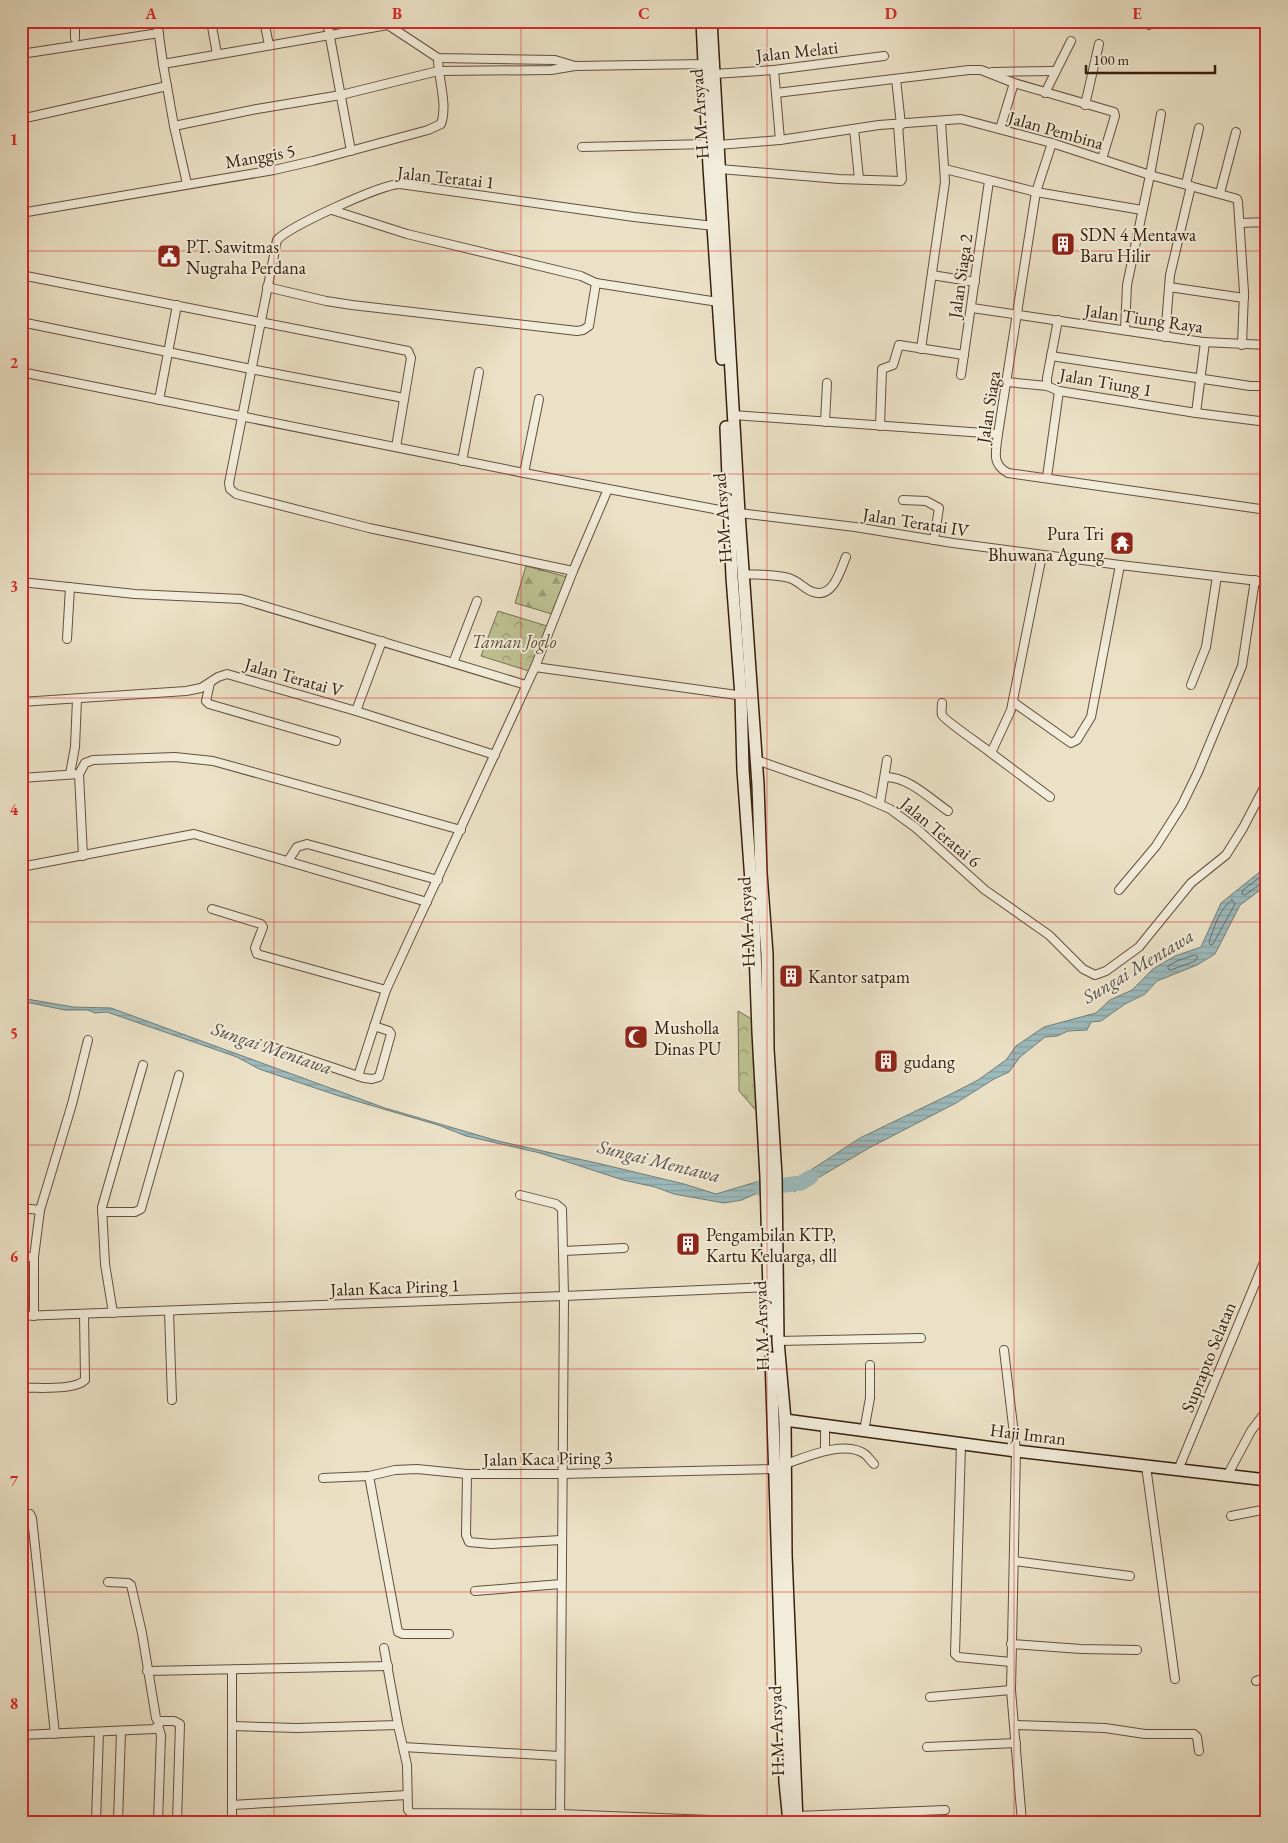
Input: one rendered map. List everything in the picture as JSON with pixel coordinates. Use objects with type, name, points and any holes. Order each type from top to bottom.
[{"type":"street","points":[[75,21],[75,38]]},
{"type":"street","points":[[157,21],[174,126],[187,184]]},
{"type":"street","points":[[211,21],[217,54]]},
{"type":"street","points":[[264,21],[269,45]]},
{"type":"street","points":[[327,21],[351,151]]},
{"type":"street","points":[[708,22],[749,21]]},
{"type":"street","name":"H.M. Arsyad","points":[[708,22],[705,64],[713,145],[733,415],[734,513],[732,577],[746,696],[756,760],[767,954],[771,1177],[769,1287],[774,1469],[782,1556],[794,1820]]},
{"type":"street","name":"H.M. Arsyad","points":[[708,22],[714,74],[713,145],[720,169],[716,189],[714,226],[718,302],[734,513],[743,574],[746,696],[744,770],[754,923],[758,1032],[771,1177]]},
{"type":"street","points":[[164,64],[377,24],[390,25],[438,58],[555,60],[575,66]]},
{"type":"street","points":[[21,54],[159,34]]},
{"type":"street","points":[[1045,93],[1071,41]]},
{"type":"street","points":[[1085,104],[1099,44]]},
{"type":"street","name":"Jalan Melati","points":[[714,74],[774,70],[884,56]]},
{"type":"street","name":"Manggis 5","points":[[24,212],[274,170],[417,134],[441,124],[444,109],[438,71],[438,58]]},
{"type":"street","points":[[174,126],[257,109],[341,95],[438,71],[551,70],[575,66],[705,64]]},
{"type":"street","points":[[774,70],[780,140]]},
{"type":"street","points":[[776,93],[969,70],[985,72],[1055,71]]},
{"type":"street","points":[[985,72],[1045,93],[1113,112],[1115,114],[1102,159]]},
{"type":"street","points":[[720,169],[859,180],[902,181],[896,79]]},
{"type":"street","points":[[1000,129],[1014,83]]},
{"type":"street","points":[[21,119],[167,86]]},
{"type":"street","points":[[1125,330],[1126,295],[1161,114]]},
{"type":"street","name":"Jalan Pembina","points":[[582,147],[713,145],[780,140],[854,128],[961,119],[1052,143],[1150,175],[1237,199],[1244,298],[1242,345]]},
{"type":"street","points":[[921,349],[945,182],[941,122]]},
{"type":"street","points":[[854,128],[859,180]]},
{"type":"street","points":[[1165,337],[1172,263],[1181,235],[1199,128]]},
{"type":"street","points":[[1220,194],[1236,132]]},
{"type":"street","name":"Jalan Siaga","points":[[1052,143],[1036,192],[998,434],[996,454],[1000,469],[1008,473],[1047,477],[1267,510]]},
{"type":"street","points":[[945,170],[1036,192],[1142,210]]},
{"type":"street","name":"Jalan Siaga 2","points":[[961,375],[989,181]]},
{"type":"street","name":"Jalan Teratai 1","points":[[573,571],[370,528],[236,494],[230,489],[229,483],[272,256],[277,240],[290,229],[382,188],[400,184],[625,216],[714,226]]},
{"type":"street","points":[[332,210],[407,234],[581,276],[596,283],[718,302]]},
{"type":"street","points":[[1240,223],[1267,222]]},
{"type":"street","points":[[21,275],[408,351],[411,358],[396,447]]},
{"type":"street","points":[[932,275],[975,282]]},
{"type":"street","points":[[267,287],[352,305],[500,323],[583,330],[589,326],[596,283]]},
{"type":"street","points":[[1169,287],[1244,298]]},
{"type":"street","points":[[159,400],[177,305]]},
{"type":"street","name":"Jalan Tiung Raya","points":[[972,308],[1165,337],[1242,345],[1267,345]]},
{"type":"street","name":"Jalan Tiung 1","points":[[1058,320],[1047,386],[1058,391],[1196,413],[1267,422]]},
{"type":"street","points":[[21,322],[404,398]]},
{"type":"street","points":[[1196,413],[1205,342]]},
{"type":"street","points":[[880,426],[882,369],[893,366],[899,345],[964,356]]},
{"type":"street","points":[[1051,356],[1250,386],[1267,386]]},
{"type":"street","name":"Jalan Teratai IV","points":[[21,372],[608,490],[734,513],[855,527],[1042,555],[1267,582]]},
{"type":"street","points":[[462,461],[480,372]]},
{"type":"street","points":[[1007,382],[1047,386]]},
{"type":"street","points":[[825,422],[827,383]]},
{"type":"street","points":[[1047,477],[1058,391]]},
{"type":"street","points":[[524,473],[538,399]]},
{"type":"street","points":[[733,415],[998,434]]},
{"type":"street","points":[[358,1076],[386,990],[535,667],[608,490]]},
{"type":"street","points":[[902,500],[926,501],[939,508],[934,540]]},
{"type":"street","points":[[992,753],[1013,702],[1042,555]]},
{"type":"street","points":[[743,574],[786,578],[800,582],[813,592],[824,593],[832,587],[846,557]]},
{"type":"street","points":[[1013,702],[1071,743],[1078,740],[1090,717],[1120,565]]},
{"type":"street","points":[[1190,685],[1206,647],[1217,576]]},
{"type":"street","points":[[1119,890],[1156,846],[1182,805],[1203,762],[1242,666],[1255,580]]},
{"type":"street","points":[[21,582],[135,594],[234,598],[526,685]]},
{"type":"street","points":[[67,639],[70,587]]},
{"type":"street","points":[[453,663],[477,601]]},
{"type":"street","points":[[356,711],[382,642]]},
{"type":"street","points":[[535,667],[746,696]]},
{"type":"street","name":"Jalan Teratai V","points":[[21,702],[186,691],[201,688],[227,674],[356,711],[495,755]]},
{"type":"street","points":[[210,683],[206,701],[208,704],[336,741]]},
{"type":"street","points":[[77,699],[74,774],[83,856]]},
{"type":"street","points":[[942,703],[942,715],[947,721],[1050,797]]},
{"type":"street","points":[[21,778],[74,774],[85,763],[93,760],[175,757],[204,759],[333,793],[461,830]]},
{"type":"street","name":"Jalan Teratai 6","points":[[756,760],[890,808],[916,828],[985,890],[1049,935],[1083,969],[1095,975],[1106,971],[1139,947],[1191,883],[1226,855],[1243,828],[1267,782]]},
{"type":"street","points":[[880,803],[887,760]]},
{"type":"street","points":[[885,777],[894,777],[914,787],[948,811]]},
{"type":"street","points":[[21,867],[194,834],[428,902]]},
{"type":"street","points":[[288,861],[297,848],[307,844],[438,880]]},
{"type":"street","points":[[212,909],[261,924],[262,927],[255,948],[257,954],[386,990]]},
{"type":"street","points":[[269,1046],[372,1079],[379,1077],[391,1034],[389,1031],[374,1026]]},
{"type":"street","points":[[34,1316],[34,1257],[40,1210],[72,1104],[88,1040]]},
{"type":"street","points":[[112,1314],[105,1264],[103,1201],[144,1065]]},
{"type":"street","points":[[102,1212],[135,1212],[142,1209],[179,1075]]},
{"type":"street","points":[[520,1195],[559,1206],[562,1209],[564,1296],[560,1818]]},
{"type":"street","name":"H.M. Arsyad","points":[[771,1196],[778,1341],[785,1420],[786,1464],[782,1556]]},
{"type":"street","points":[[21,1208],[40,1210]]},
{"type":"street","points":[[564,1251],[624,1248]]},
{"type":"street","name":"Suprapto Selatan","points":[[1178,1470],[1267,1255]]},
{"type":"street","points":[[21,1257],[34,1257]]},
{"type":"street","name":"Jalan Kaca Piring 1","points":[[21,1316],[169,1312],[367,1302],[769,1287]]},
{"type":"street","points":[[169,1312],[172,1400]]},
{"type":"street","points":[[21,1388],[70,1386],[80,1384],[85,1380],[84,1314]]},
{"type":"street","points":[[778,1341],[921,1338]]},
{"type":"street","points":[[1004,1350],[1016,1451],[1011,1690],[1022,1822]]},
{"type":"street","points":[[864,1431],[870,1398],[870,1365]]},
{"type":"street","points":[[1227,1476],[1251,1432],[1267,1410]]},
{"type":"street","name":"Haji Imran","points":[[785,1420],[1016,1451],[1266,1480]]},
{"type":"street","points":[[825,1426],[825,1452]]},
{"type":"street","points":[[961,1444],[955,1654],[958,1657],[1011,1662]]},
{"type":"street","points":[[786,1464],[825,1452],[851,1448],[865,1454],[874,1464]]},
{"type":"street","points":[[1146,1466],[1175,1679]]},
{"type":"street","name":"Jalan Kaca Piring 3","points":[[323,1478],[368,1476],[380,1472],[410,1469],[467,1474],[562,1474],[774,1469]]},
{"type":"street","points":[[467,1474],[466,1535],[469,1542],[491,1544],[561,1540]]},
{"type":"street","points":[[368,1476],[398,1632],[403,1634],[450,1634]]},
{"type":"street","points":[[1232,1516],[1267,1509]]},
{"type":"street","points":[[21,1515],[30,1514],[32,1518],[55,1734]]},
{"type":"street","points":[[1014,1561],[1130,1576]]},
{"type":"street","points":[[108,1582],[131,1585],[142,1633],[147,1671],[161,1734],[158,1822]]},
{"type":"street","points":[[475,1591],[561,1584]]},
{"type":"street","points":[[1011,1644],[1081,1649],[1137,1650]]},
{"type":"street","points":[[384,1648],[407,1765],[408,1810],[411,1813],[760,1822]]},
{"type":"street","points":[[147,1671],[388,1666]]},
{"type":"street","points":[[232,1670],[232,1822]]},
{"type":"street","points":[[1256,1681],[1267,1677]]},
{"type":"street","points":[[930,1697],[1011,1690]]},
{"type":"street","points":[[21,1736],[154,1729],[159,1724],[174,1721],[180,1724],[177,1822]]},
{"type":"street","points":[[233,1726],[297,1728],[398,1725]]},
{"type":"street","points":[[1015,1725],[1105,1728],[1145,1734],[1194,1734],[1197,1737],[1200,1751]]},
{"type":"street","points":[[118,1822],[121,1731]]},
{"type":"street","points":[[96,1822],[99,1732]]},
{"type":"street","points":[[928,1747],[1016,1743]]},
{"type":"street","points":[[403,1747],[560,1756]]},
{"type":"street","points":[[232,1805],[407,1795]]},
{"type":"street","points":[[794,1820],[945,1810]]},
{"type":"green space","points":[[526,566],[567,577],[552,614],[515,603]]},
{"type":"green space","name":"Taman Joglo","points":[[498,611],[547,626],[529,671],[481,656]]},
{"type":"green space","points":[[738,1011],[755,1021],[760,1115],[739,1091]]},
{"type":"water","name":"Sungai Mentawa","points":[[1267,866],[1267,885],[1240,905],[1215,954],[1197,965],[1157,981],[1145,994],[1125,1004],[1101,1021],[1091,1022],[1087,1030],[1068,1031],[1057,1036],[1045,1037],[1020,1057],[1009,1072],[994,1079],[956,1103],[869,1148],[794,1192],[794,1181],[860,1138],[978,1080],[1006,1060],[1016,1046],[1044,1027],[1096,1013],[1110,1000],[1132,990],[1153,969],[1175,956],[1201,947],[1221,903]]},
{"type":"water","name":"Sungai Mentawa","points":[[21,998],[73,1007],[111,1008],[385,1108],[498,1141],[684,1184],[716,1194],[763,1180],[763,1193],[755,1194],[742,1200],[724,1203],[674,1194],[655,1187],[623,1180],[540,1153],[466,1136],[438,1125],[339,1096],[259,1069],[237,1057],[107,1012],[95,1013],[88,1010],[65,1010],[21,1001]]},
{"type":"waterway","name":"Sungai Mentawa","points":[[761,1188],[801,1183],[811,1177]]},
{"type":"place","name":"SDN 4 Mentawa Baru Hilir","points":[[1063,244]]},
{"type":"place","name":"PT. Sawitmas Nugraha Perdana","points":[[169,256]]},
{"type":"place","name":"Pura Tri Bhuwana Agung","points":[[1122,543]]},
{"type":"place","name":"Kantor satpam","points":[[791,976]]},
{"type":"place","name":"Musholla Dinas PU","points":[[636,1037]]},
{"type":"place","name":"gudang","points":[[886,1061]]},
{"type":"place","name":"Pengambilan KTP, Kartu Keluarga, dll","points":[[688,1244]]}]
